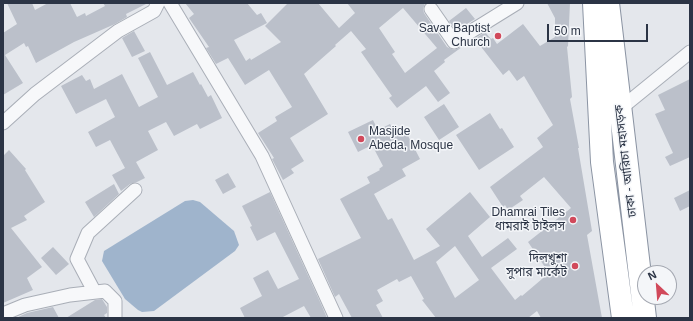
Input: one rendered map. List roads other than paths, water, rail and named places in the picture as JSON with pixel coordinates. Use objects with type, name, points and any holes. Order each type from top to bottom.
[{"type":"highway","name":"ঢাকা - আরিচা মহাসড়ক","points":[[594,3],[602,162],[623,318]]},
{"type":"highway","name":"ঢাকা - আরিচা মহাসড়ক","points":[[608,3],[645,318]]},
{"type":"street","points":[[3,124],[35,94],[118,31],[168,3],[262,156],[336,318]]},
{"type":"street","points":[[431,9],[454,42],[517,3]]},
{"type":"street","points":[[620,109],[690,52]]},
{"type":"street","points":[[94,291],[77,259],[88,233],[135,190]]},
{"type":"street","points":[[3,314],[25,305],[70,295],[94,291],[105,291],[115,301],[115,318]]},
{"type":"water","points":[[193,200],[200,202],[234,231],[239,245],[235,251],[154,311],[142,312],[125,299],[102,261],[104,251],[185,201]]},
{"type":"place","name":"Savar Baptist Church","points":[[498,36]]},
{"type":"place","name":"Masjide Abeda, Mosque","points":[[361,139]]},
{"type":"place","name":"Dhamrai Tiles ধামরাই টাইলস","points":[[573,220]]},
{"type":"place","name":"দিলখুশা সুপার মার্কেট","points":[[575,266]]}]
